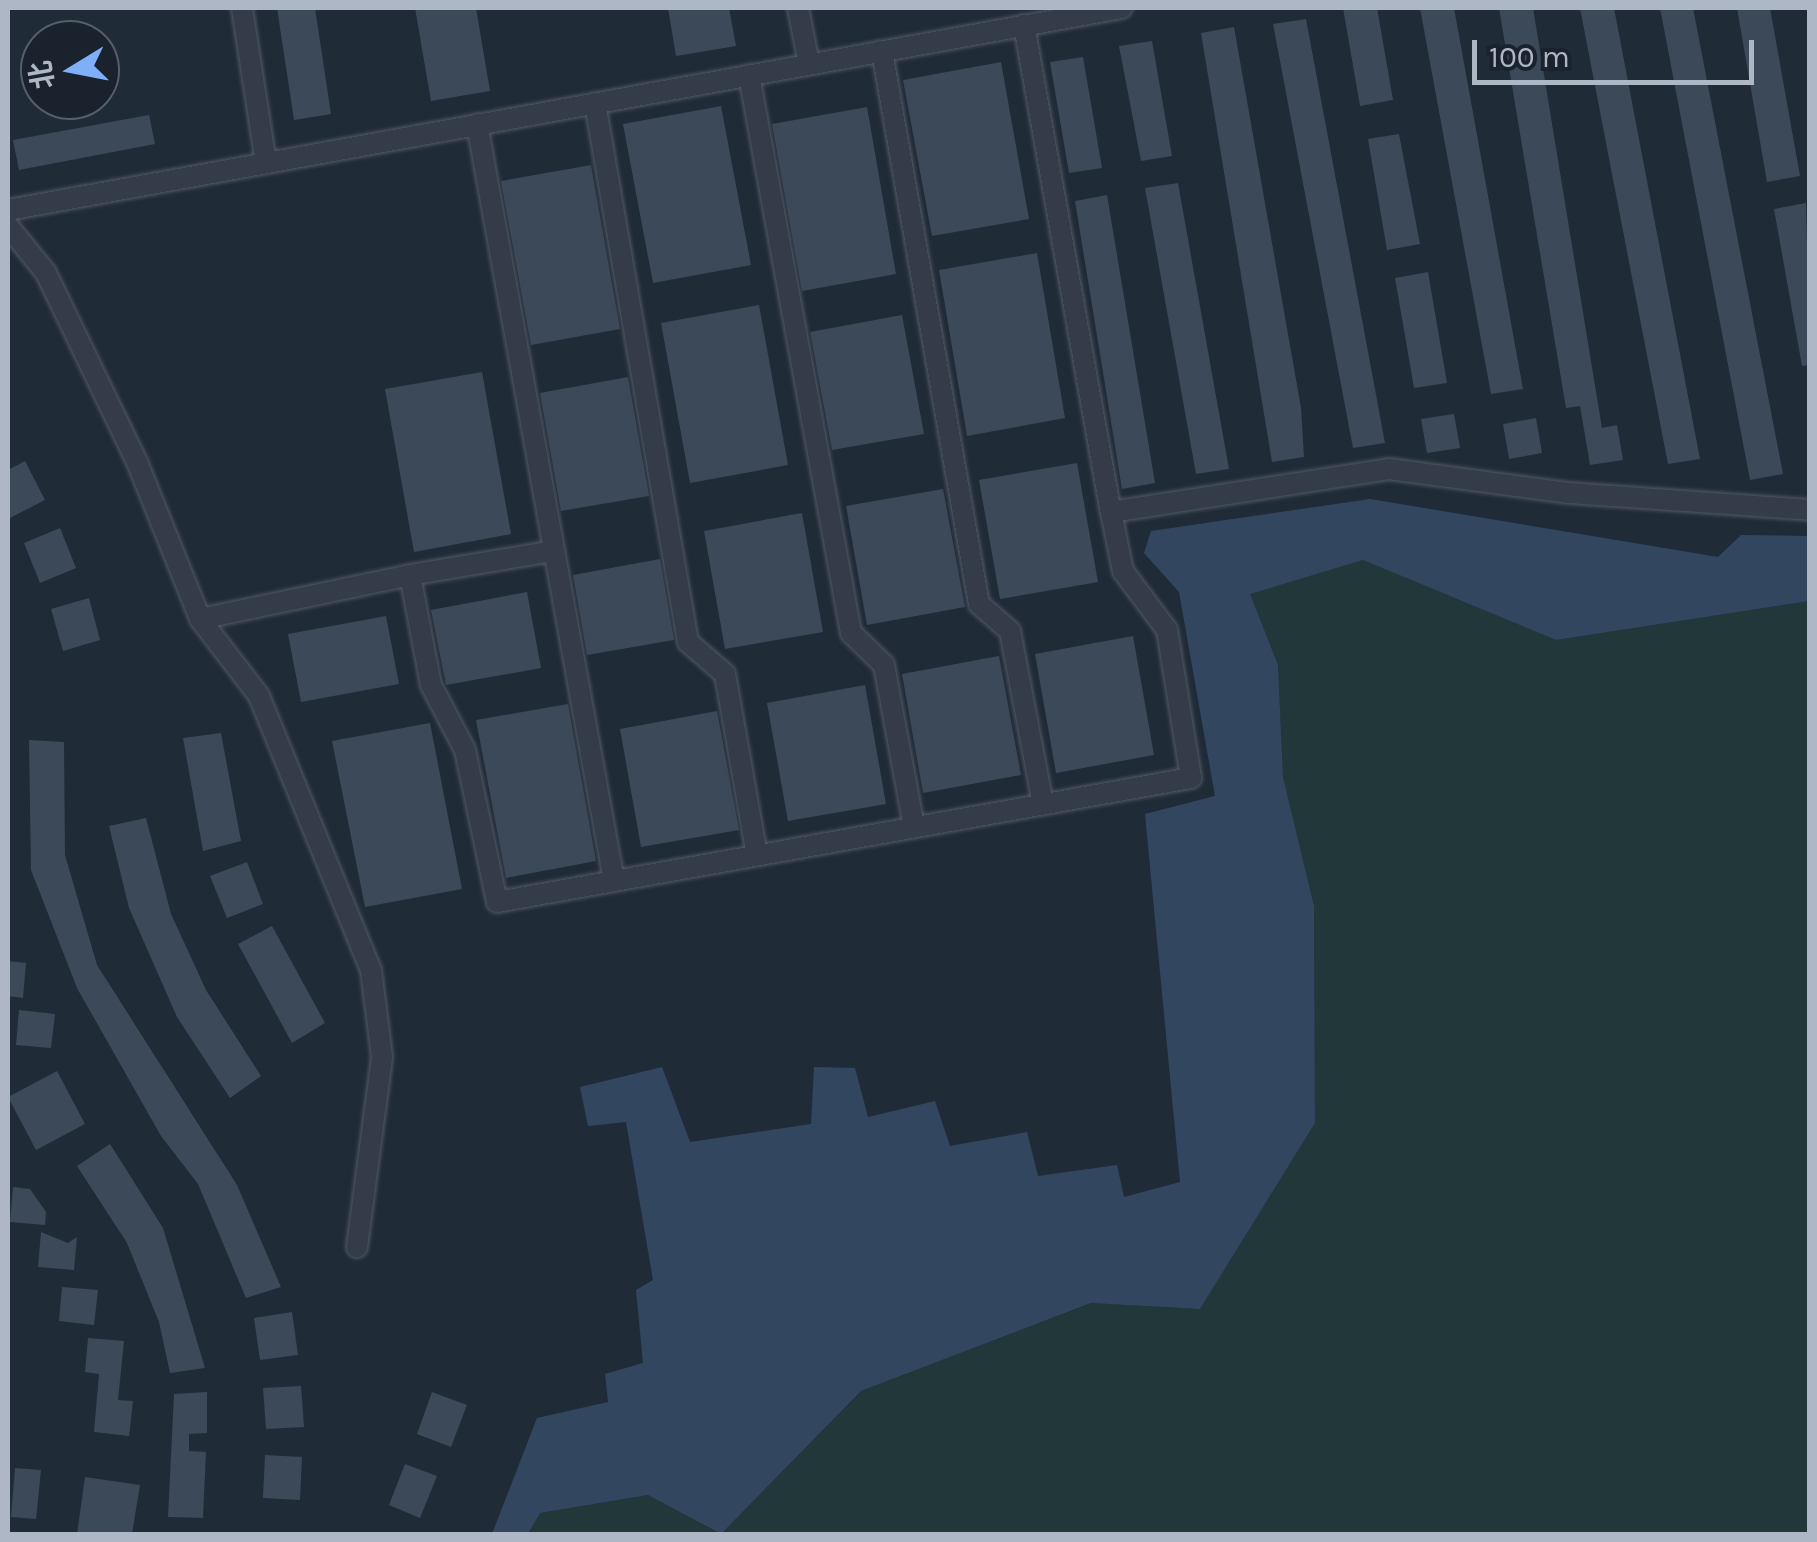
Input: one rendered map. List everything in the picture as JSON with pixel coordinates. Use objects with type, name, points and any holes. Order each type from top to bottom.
[{"type":"street","points":[[242,8],[266,162]]},
{"type":"street","points":[[798,8],[809,64]]},
{"type":"street","points":[[8,210],[1024,25],[1073,12],[1122,8]]},
{"type":"street","points":[[410,575],[431,684],[465,750],[497,902],[1191,778],[1168,630],[1123,571],[1024,25]]},
{"type":"street","points":[[882,51],[978,604],[1010,631],[1043,804]]},
{"type":"street","points":[[748,75],[851,633],[884,665],[914,827]]},
{"type":"street","points":[[595,103],[688,642],[726,674],[758,855]]},
{"type":"street","points":[[477,124],[614,881]]},
{"type":"street","points":[[8,226],[46,274],[137,462],[200,619],[259,696],[371,970],[382,1057],[357,1247]]},
{"type":"street","points":[[1111,512],[1390,470],[1569,493],[1810,510]]},
{"type":"street","points":[[200,619],[410,575],[554,551]]},
{"type":"green space","points":[[1363,560],[1556,640],[1809,601],[1809,1534],[721,1534],[861,1391],[1092,1303],[1200,1309],[1315,1123],[1314,906],[1283,777],[1278,665],[1249,594]]},
{"type":"green space","points":[[648,1495],[720,1534],[528,1534],[540,1513]]},
{"type":"water","points":[[1370,499],[1718,557],[1741,535],[1809,536],[1809,601],[1556,640],[1363,560],[1250,594],[1278,665],[1283,777],[1314,906],[1315,1123],[1200,1309],[1091,1303],[861,1391],[721,1534],[648,1495],[540,1513],[528,1534],[492,1534],[537,1418],[608,1402],[605,1374],[643,1363],[636,1290],[653,1280],[626,1122],[588,1126],[580,1087],[662,1067],[690,1142],[811,1124],[814,1067],[855,1068],[868,1117],[935,1101],[950,1146],[1027,1132],[1038,1176],[1117,1165],[1124,1197],[1180,1182],[1145,814],[1215,796],[1179,592],[1144,553],[1151,531]]},
{"type":"building","points":[[277,8],[315,8],[331,114],[294,120]]},
{"type":"building","points":[[415,8],[476,8],[490,91],[431,101]]},
{"type":"building","points":[[668,8],[729,8],[736,46],[676,56]]},
{"type":"building","points":[[1343,8],[1377,8],[1393,100],[1360,106]]},
{"type":"building","points":[[1420,8],[1454,8],[1523,389],[1491,394]]},
{"type":"building","points":[[1499,8],[1533,8],[1602,428],[1617,425],[1623,460],[1590,465],[1580,406],[1566,408]]},
{"type":"building","points":[[1580,8],[1614,8],[1700,459],[1668,464]]},
{"type":"building","points":[[1660,8],[1693,8],[1783,474],[1750,480]]},
{"type":"building","points":[[1737,8],[1770,8],[1800,176],[1767,182]]},
{"type":"building","points":[[1306,19],[1385,443],[1353,448],[1273,24]]},
{"type":"building","points":[[1234,27],[1301,408],[1304,457],[1272,462],[1201,33]]},
{"type":"building","points":[[1152,41],[1172,156],[1141,161],[1119,46]]},
{"type":"building","points":[[1083,57],[1102,168],[1069,173],[1050,62]]},
{"type":"building","points":[[1001,62],[1029,219],[932,236],[903,80]]},
{"type":"building","points":[[721,106],[751,265],[653,283],[623,124]]},
{"type":"building","points":[[867,107],[896,274],[802,291],[772,124]]},
{"type":"building","points":[[149,115],[155,144],[19,170],[13,140]]},
{"type":"building","points":[[1399,134],[1420,244],[1387,250],[1368,139]]},
{"type":"building","points":[[591,165],[620,329],[531,345],[501,181]]},
{"type":"building","points":[[1178,183],[1229,469],[1196,474],[1145,188]]},
{"type":"building","points":[[1107,195],[1155,483],[1122,489],[1075,201]]},
{"type":"building","points":[[1806,203],[1810,365],[1802,366],[1774,209]]},
{"type":"building","points":[[1037,253],[1065,418],[967,436],[939,270]]},
{"type":"building","points":[[1428,272],[1447,383],[1414,388],[1395,278]]},
{"type":"building","points":[[759,305],[788,465],[690,483],[661,323]]},
{"type":"building","points":[[902,315],[924,434],[832,450],[810,332]]},
{"type":"building","points":[[482,372],[511,534],[414,552],[385,389]]},
{"type":"building","points":[[628,377],[649,496],[561,511],[540,393]]},
{"type":"building","points":[[1454,414],[1460,448],[1427,453],[1421,419]]},
{"type":"building","points":[[1536,418],[1542,453],[1509,459],[1503,424]]},
{"type":"building","points":[[25,461],[45,500],[8,519],[8,470]]},
{"type":"building","points":[[1077,463],[1098,582],[1000,599],[979,480]]},
{"type":"building","points":[[943,489],[965,607],[867,625],[846,506]]},
{"type":"building","points":[[802,513],[823,632],[725,649],[704,531]]},
{"type":"building","points":[[60,528],[76,568],[40,583],[24,543]]},
{"type":"building","points":[[660,559],[674,640],[587,655],[573,575]]},
{"type":"building","points":[[527,592],[541,668],[446,685],[431,610]]},
{"type":"building","points":[[89,598],[100,640],[63,651],[51,609]]},
{"type":"building","points":[[386,616],[399,684],[301,702],[288,634]]},
{"type":"building","points":[[1133,636],[1154,755],[1056,773],[1035,654]]},
{"type":"building","points":[[999,656],[1021,775],[923,793],[902,674]]},
{"type":"building","points":[[865,685],[886,804],[788,821],[767,703]]},
{"type":"building","points":[[568,704],[596,861],[506,878],[476,720]]},
{"type":"building","points":[[717,711],[739,830],[641,847],[620,729]]},
{"type":"building","points":[[430,723],[462,889],[365,907],[332,741]]},
{"type":"building","points":[[221,733],[241,841],[203,851],[183,738]]},
{"type":"building","points":[[29,740],[64,742],[65,855],[97,965],[237,1185],[281,1287],[246,1298],[198,1184],[161,1136],[77,988],[31,870]]},
{"type":"building","points":[[146,818],[171,914],[206,990],[261,1076],[230,1098],[177,1017],[129,908],[109,826]]},
{"type":"building","points":[[247,862],[263,904],[227,918],[210,876]]},
{"type":"building","points":[[272,926],[325,1023],[292,1043],[238,944]]},
{"type":"building","points":[[8,961],[26,963],[23,998],[8,996]]},
{"type":"building","points":[[19,1010],[55,1014],[51,1048],[16,1045]]},
{"type":"building","points":[[57,1071],[85,1124],[36,1150],[8,1097]]},
{"type":"building","points":[[110,1144],[163,1228],[205,1368],[170,1373],[159,1322],[127,1243],[77,1166]]},
{"type":"building","points":[[13,1187],[30,1189],[46,1212],[45,1225],[10,1222]]},
{"type":"building","points":[[41,1232],[68,1243],[77,1237],[74,1270],[38,1267]]},
{"type":"building","points":[[62,1287],[98,1290],[94,1325],[59,1321]]},
{"type":"building","points":[[292,1312],[298,1355],[260,1360],[254,1318]]},
{"type":"building","points":[[88,1338],[124,1341],[118,1400],[133,1401],[129,1436],[94,1432],[99,1374],[85,1372]]},
{"type":"building","points":[[301,1386],[304,1427],[266,1429],[263,1388]]},
{"type":"building","points":[[207,1392],[207,1433],[189,1434],[189,1451],[206,1452],[203,1518],[168,1517],[174,1394]]},
{"type":"building","points":[[432,1392],[467,1405],[451,1447],[417,1434]]},
{"type":"building","points":[[265,1455],[302,1457],[300,1500],[263,1498]]},
{"type":"building","points":[[405,1464],[437,1476],[420,1518],[389,1505]]},
{"type":"building","points":[[15,1468],[41,1470],[36,1519],[11,1517]]},
{"type":"building","points":[[85,1477],[140,1485],[132,1534],[77,1534]]}]
